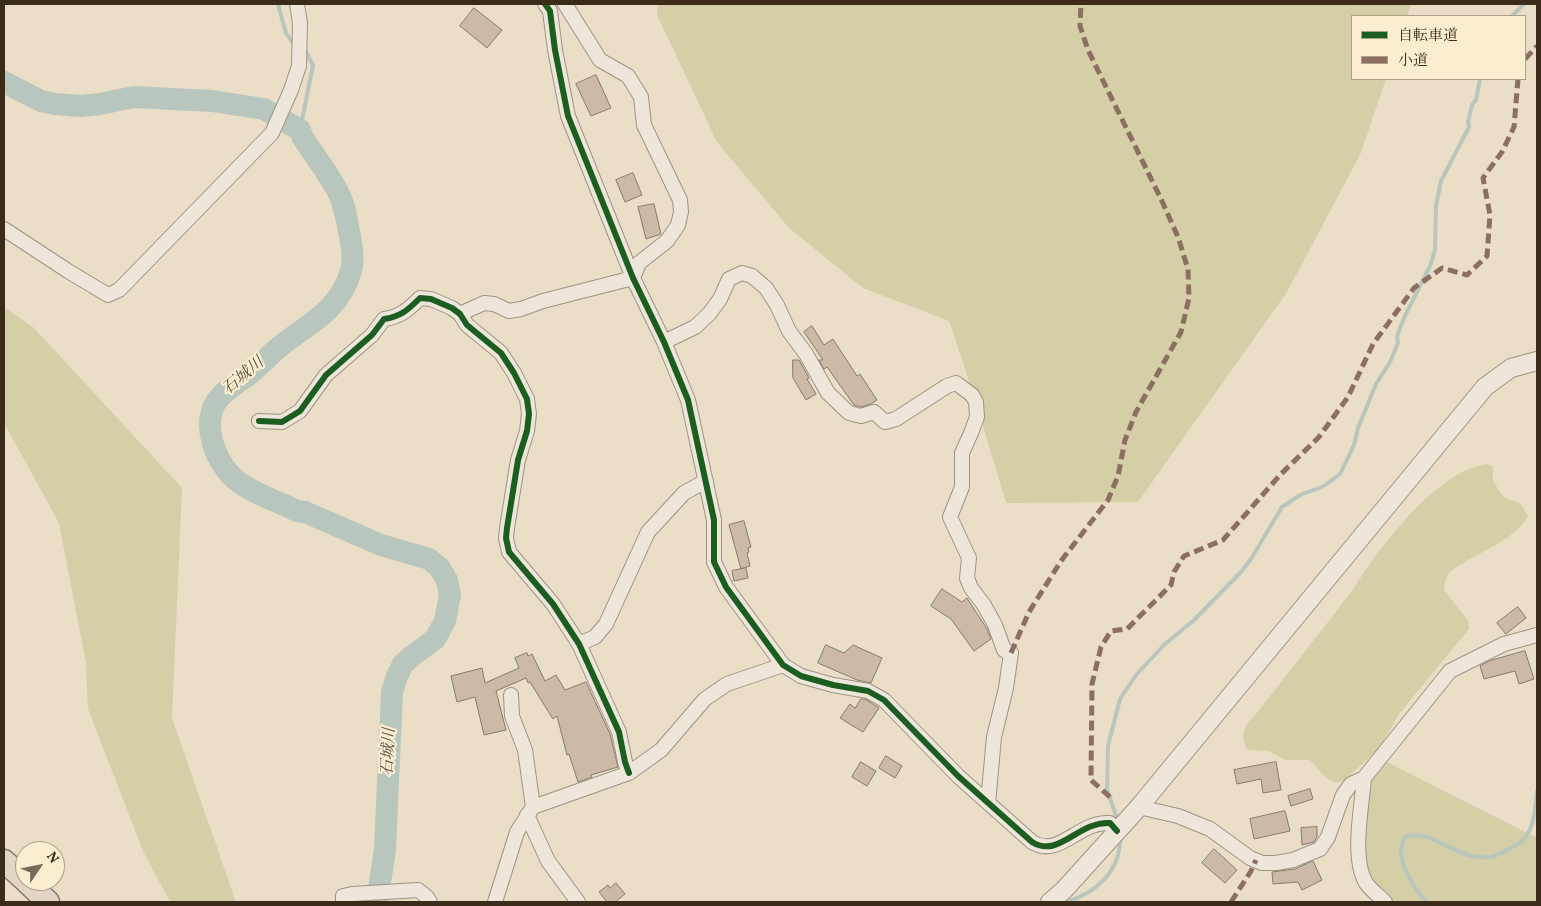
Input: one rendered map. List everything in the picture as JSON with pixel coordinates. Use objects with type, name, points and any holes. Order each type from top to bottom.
[{"type":"main road","points":[[4,861],[15,871]]},
{"type":"main road","points":[[36,891],[48,902]]},
{"type":"street","points":[[4,229],[108,295],[119,290],[272,133],[291,90],[299,66],[300,23],[297,4]]},
{"type":"street","points":[[545,4],[550,11],[555,50],[568,116],[633,278],[664,342],[688,400],[714,520],[714,562],[726,587],[783,666],[801,676],[833,685],[868,691],[884,700],[958,776],[1040,847],[1053,847],[1096,824],[1110,823],[1117,831]]},
{"type":"street","points":[[565,4],[600,60],[628,76],[641,97],[644,126],[680,200],[681,212],[678,225],[667,241],[640,263],[633,278]]},
{"type":"street","points":[[664,342],[695,327],[709,314],[720,299],[729,279],[742,273],[752,276],[766,288],[777,305],[789,331],[806,354],[828,393],[848,413],[860,416],[874,412],[885,422],[896,419],[947,386],[956,383],[972,395],[976,402],[976,416],[971,434],[962,453],[962,487],[950,518],[969,558],[968,578],[970,588],[984,605],[995,625],[1004,650],[1012,653],[994,737],[988,803]]},
{"type":"street","points":[[460,314],[484,303],[494,304],[509,311],[521,309],[570,293],[633,278]]},
{"type":"street","points":[[260,421],[282,422],[300,411],[326,375],[372,335],[384,319],[396,317],[411,308],[420,298],[431,299],[452,308],[460,314],[467,325],[501,353],[527,399],[529,414],[518,460],[507,528],[506,538],[509,552],[553,604],[579,644],[619,732],[629,773]]},
{"type":"street","points":[[1050,902],[1064,890],[1139,807],[1486,387],[1511,368],[1537,360]]},
{"type":"street","points":[[579,644],[595,637],[606,624],[648,532],[684,493],[706,481]]},
{"type":"street","points":[[1139,807],[1178,816],[1210,829],[1250,858],[1262,863],[1293,860],[1320,849],[1328,837],[1343,795],[1351,784],[1364,778],[1450,671],[1504,644],[1537,635]]},
{"type":"street","points":[[495,902],[518,832],[530,811],[629,773],[661,750],[704,699],[727,684],[783,666]]},
{"type":"street","points":[[511,695],[512,716],[525,750],[530,811],[548,861],[578,902]]},
{"type":"street","points":[[1364,778],[1358,823],[1359,862],[1365,881],[1386,902]]},
{"type":"street","points":[[343,899],[352,894],[418,890],[427,896],[430,902]]},
{"type":"shaded area","points":[[658,4],[1411,4],[1407,15],[1351,15],[1351,80],[1386,80],[1360,155],[1287,292],[1138,502],[1006,503],[976,402],[949,321],[863,288],[789,228],[717,142],[657,15]]},
{"type":"shaded area","points":[[4,307],[33,327],[182,488],[172,718],[236,902],[170,902],[143,851],[88,709],[86,663],[59,523],[4,423]]},
{"type":"shaded area","points":[[1487,464],[1493,467],[1493,480],[1499,491],[1504,497],[1521,504],[1528,516],[1513,533],[1450,572],[1444,590],[1469,622],[1469,629],[1399,714],[1379,749],[1342,782],[1328,779],[1310,760],[1285,760],[1269,751],[1248,750],[1243,740],[1246,726],[1336,612],[1393,533],[1422,502],[1454,477],[1470,469]]},
{"type":"shaded area","points":[[1387,762],[1537,838],[1537,902],[1392,902],[1375,885],[1370,877],[1365,853],[1365,825],[1369,786],[1371,779]]},
{"type":"building","points":[[474,8],[502,30],[487,48],[460,26]]},
{"type":"building","points":[[596,75],[611,108],[591,116],[576,84]]},
{"type":"building","points":[[633,173],[642,195],[625,202],[616,180]]},
{"type":"building","points":[[654,204],[661,234],[646,239],[638,207]]},
{"type":"building","points":[[812,326],[824,345],[833,339],[857,376],[860,374],[877,400],[861,407],[854,405],[827,367],[824,369],[819,360],[823,360],[804,332]]},
{"type":"building","points":[[793,360],[799,360],[816,394],[806,400],[793,378]]},
{"type":"building","points":[[744,521],[751,547],[748,548],[749,552],[747,553],[750,566],[741,569],[729,525]]},
{"type":"building","points":[[746,568],[748,578],[734,581],[732,571]]},
{"type":"building","points":[[942,589],[962,602],[967,598],[987,629],[991,639],[974,651],[951,619],[931,606]]},
{"type":"building","points":[[1518,607],[1526,618],[1506,634],[1497,623]]},
{"type":"building","points":[[826,645],[844,653],[853,645],[882,658],[871,683],[857,680],[818,663]]},
{"type":"building","points":[[1525,651],[1534,679],[1519,684],[1515,671],[1484,679],[1480,666],[1489,661]]},
{"type":"building","points":[[527,653],[528,656],[532,654],[545,681],[556,675],[565,690],[586,682],[610,734],[618,767],[591,775],[592,777],[578,782],[569,754],[567,755],[557,716],[553,719],[526,678],[496,691],[506,730],[484,735],[475,697],[457,702],[451,676],[482,668],[485,683],[519,668],[515,658]]},
{"type":"building","points":[[861,699],[865,699],[879,708],[863,732],[840,718],[850,704],[855,708]]},
{"type":"building","points":[[886,756],[902,766],[895,778],[879,768]]},
{"type":"building","points":[[861,762],[876,771],[867,786],[852,777]]},
{"type":"building","points":[[1276,762],[1281,790],[1263,793],[1261,779],[1237,784],[1234,770]]},
{"type":"building","points":[[1310,789],[1313,799],[1291,806],[1288,796]]},
{"type":"building","points":[[1285,811],[1290,831],[1254,839],[1250,819]]},
{"type":"building","points":[[1317,827],[1317,837],[1314,842],[1302,845],[1301,828]]},
{"type":"building","points":[[1214,849],[1237,870],[1225,883],[1202,863]]},
{"type":"building","points":[[1313,861],[1322,880],[1302,890],[1298,882],[1273,884],[1272,872],[1295,869]]},
{"type":"building","points":[[616,883],[625,894],[615,902],[607,902],[599,892],[608,885],[610,888]]},
{"type":"waterway","points":[[278,4],[286,33],[294,45]]},
{"type":"waterway","points":[[1513,15],[1524,4]]},
{"type":"waterway","points":[[300,130],[313,65],[306,52],[302,50]]},
{"type":"waterway","points":[[1118,822],[1107,789],[1108,746],[1120,699],[1136,675],[1165,644],[1194,620],[1241,572],[1251,559],[1282,507],[1300,495],[1324,486],[1340,474],[1354,445],[1358,428],[1376,384],[1390,362],[1398,343],[1397,336],[1404,318],[1430,266],[1435,250],[1436,206],[1441,181],[1469,127],[1468,122],[1472,105],[1476,100],[1480,80]]},
{"type":"waterway","name":"石城川","points":[[4,82],[41,101],[55,104],[80,106],[134,97],[212,101],[264,109],[300,130],[340,195],[347,219],[352,254],[351,271],[340,296],[324,314],[220,397],[210,418],[210,431],[217,455],[231,476],[240,483],[261,495],[297,511],[305,512],[381,545],[429,559],[439,567],[447,580],[450,595],[445,621],[435,639],[403,664],[392,692],[385,849],[377,902]]},
{"type":"waterway","points":[[1427,902],[1413,885],[1405,870],[1401,855],[1405,837],[1417,835],[1465,854],[1479,857],[1492,856],[1518,844],[1528,834],[1534,816],[1537,791]]},
{"type":"waterway","points":[[1066,902],[1087,893],[1105,879],[1116,860],[1120,837]]},
{"type":"marked path","points":[[1011,653],[1029,612],[1061,561],[1108,500],[1118,476],[1125,440],[1136,412],[1181,332],[1189,298],[1188,269],[1178,237],[1088,50],[1080,26],[1081,4]]},
{"type":"marked path","points":[[1526,58],[1537,46]]},
{"type":"marked path","points":[[1110,797],[1091,780],[1092,684],[1101,647],[1111,631],[1127,629],[1171,585],[1174,572],[1184,556],[1223,540],[1280,475],[1319,437],[1348,397],[1373,344],[1414,288],[1442,268],[1467,275],[1487,256],[1490,215],[1483,178],[1502,152],[1514,127],[1518,80]]},
{"type":"marked path","points":[[1231,902],[1256,860]]},
{"type":"cycle path","points":[[545,4],[550,11],[555,50],[568,116],[633,278],[664,342],[688,400],[714,520],[714,562],[726,587],[783,665],[801,676],[833,685],[868,691],[884,700],[958,776],[1032,842],[1042,846],[1051,846],[1099,824],[1110,823],[1117,831]]},
{"type":"cycle path","points":[[259,421],[282,422],[300,411],[326,375],[372,335],[384,319],[395,317],[404,312],[420,298],[431,299],[452,308],[460,314],[467,325],[501,353],[527,399],[529,414],[527,431],[518,460],[507,528],[506,538],[509,552],[553,604],[579,644],[619,732],[629,773]]}]
